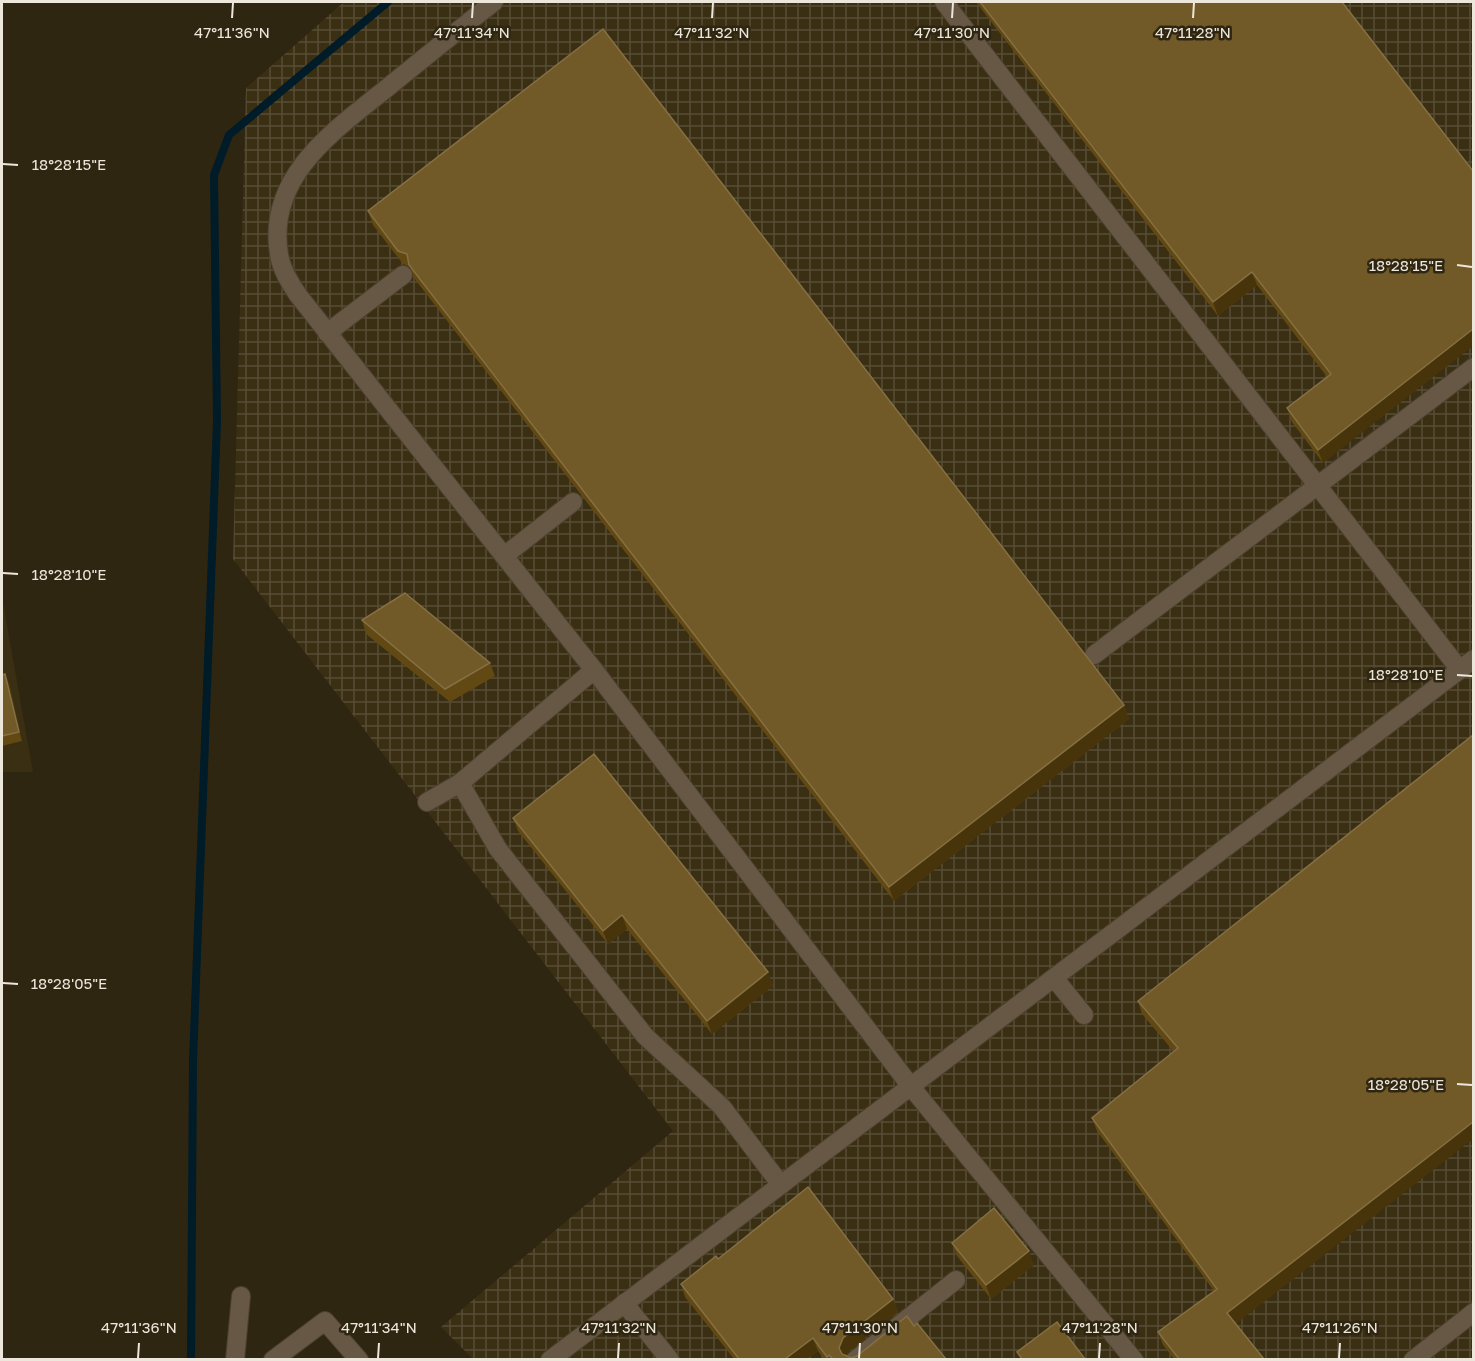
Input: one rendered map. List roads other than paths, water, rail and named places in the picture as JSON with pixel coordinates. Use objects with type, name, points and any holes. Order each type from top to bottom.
[{"type":"lane","points":[[494,2],[318,144],[288,190],[281,213],[279,255],[297,295],[594,670],[912,1088],[1134,1359]]},
{"type":"lane","points":[[550,1359],[912,1088],[1467,664],[1319,486],[944,2]]},
{"type":"lane","points":[[327,333],[403,275]]},
{"type":"lane","points":[[1095,655],[1473,367]]},
{"type":"lane","points":[[504,556],[573,502]]},
{"type":"lane","points":[[427,802],[460,783],[594,670]]},
{"type":"lane","points":[[460,783],[498,849],[645,1036],[722,1107],[781,1185]]},
{"type":"lane","points":[[1054,979],[1084,1015]]},
{"type":"lane","points":[[855,1359],[956,1280]]},
{"type":"lane","points":[[235,1359],[241,1296]]},
{"type":"lane","points":[[624,1303],[670,1359]]},
{"type":"lane","points":[[1413,1359],[1473,1312]]},
{"type":"lane","points":[[273,1359],[325,1321],[359,1359]]},
{"type":"waterway","points":[[191,1360],[193,1061],[217,421],[214,175],[229,135],[388,2]]}]
